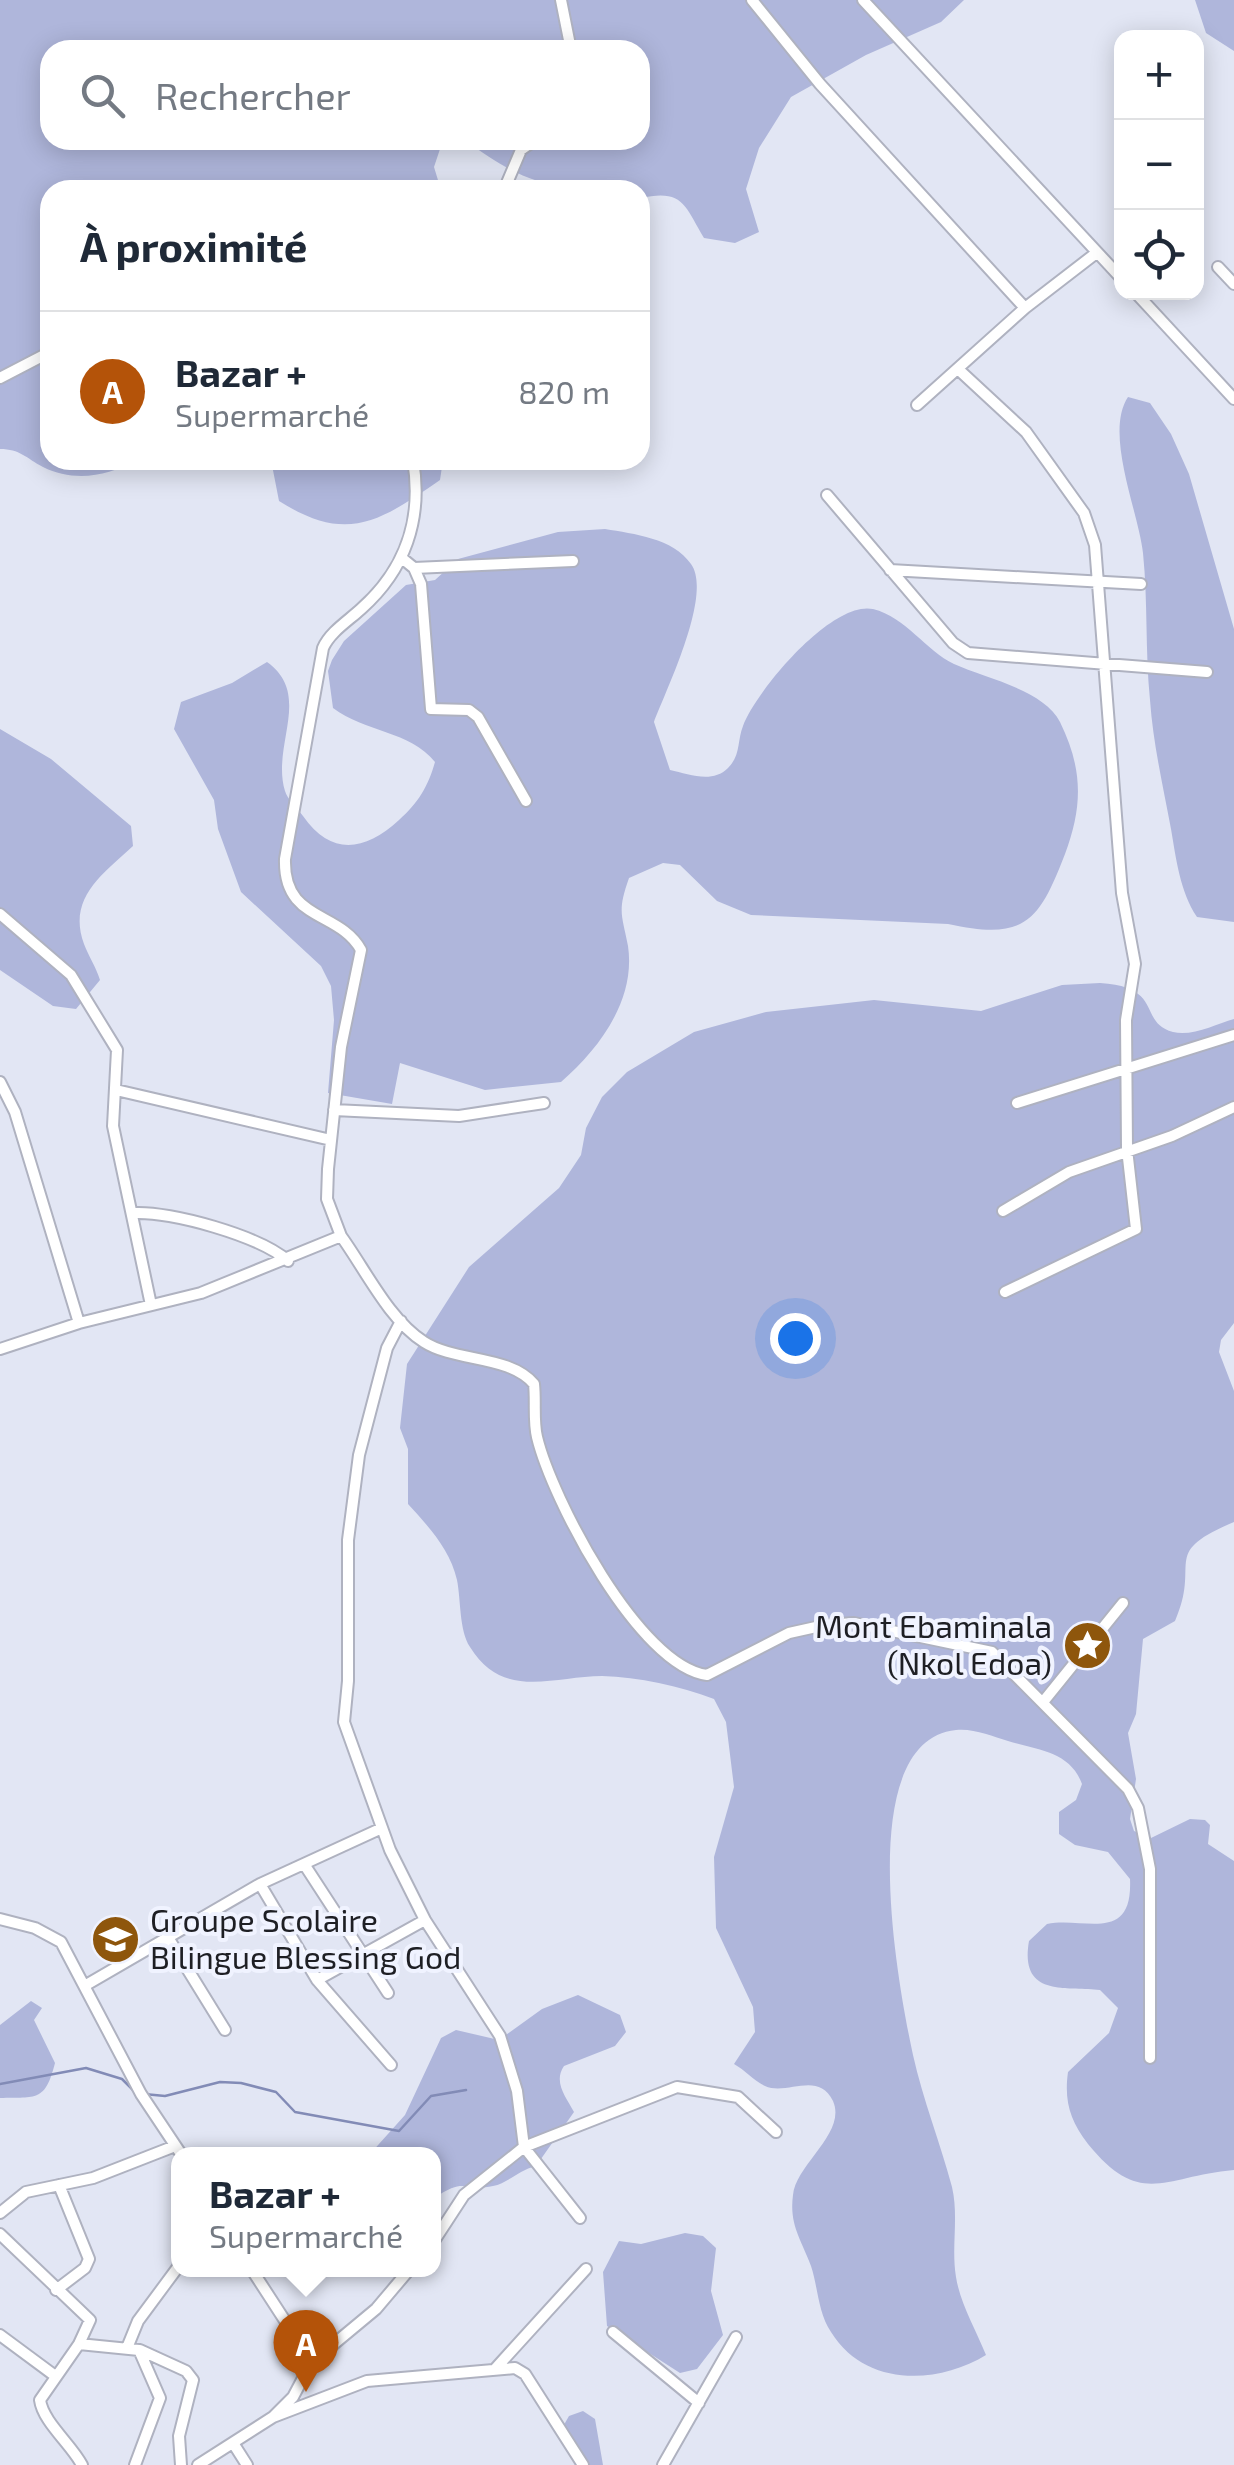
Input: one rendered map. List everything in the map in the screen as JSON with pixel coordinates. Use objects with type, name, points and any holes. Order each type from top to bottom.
[{"type":"street","points":[[562,0],[570,40]]},
{"type":"street","points":[[752,0],[820,84],[1025,308]]},
{"type":"street","points":[[863,0],[1114,271]]},
{"type":"street","points":[[508,180],[521,150]]},
{"type":"street","points":[[917,405],[1025,308],[1095,254]]},
{"type":"street","points":[[1218,266],[1234,284]]},
{"type":"street","points":[[1141,300],[1234,399]]},
{"type":"street","points":[[0,378],[40,357]]},
{"type":"street","points":[[959,370],[1026,432],[1076,500],[1090,527],[1107,668],[1108,745],[1122,892],[1135,964],[1126,1020],[1126,1149],[1136,1229],[1005,1292]]},
{"type":"street","points":[[414,470],[416,506],[402,559],[378,594],[326,641],[285,859],[298,904],[346,932],[361,950],[340,1047],[330,1140],[327,1200],[341,1236],[400,1320],[424,1343],[527,1375],[534,1384],[537,1436],[549,1473],[594,1564],[662,1650],[694,1673],[707,1675],[788,1634],[854,1624],[992,1652],[1043,1702],[1128,1789],[1138,1808],[1150,1869],[1150,2058]]},
{"type":"street","points":[[827,496],[953,643],[968,653],[1107,668],[1207,672]]},
{"type":"street","points":[[402,559],[414,568],[421,584],[431,709],[468,710],[478,717],[526,800]]},
{"type":"street","points":[[414,568],[573,561]]},
{"type":"street","points":[[890,570],[1142,584]]},
{"type":"street","points":[[0,914],[54,958],[90,1000],[117,1050],[112,1126],[134,1213],[151,1306]]},
{"type":"street","points":[[1017,1103],[1234,1035]]},
{"type":"street","points":[[0,1082],[15,1112],[80,1322]]},
{"type":"street","points":[[116,1090],[330,1140]]},
{"type":"street","points":[[334,1110],[459,1116],[544,1103]]},
{"type":"street","points":[[1003,1211],[1069,1172],[1172,1136],[1234,1107]]},
{"type":"street","points":[[134,1213],[188,1218],[273,1250],[288,1260]]},
{"type":"street","points":[[0,1349],[80,1322],[201,1293],[341,1236]]},
{"type":"street","points":[[400,1320],[370,1404],[348,1540],[348,1682],[344,1722],[382,1828],[425,1920],[500,2036],[516,2091],[524,2147],[580,2218]]},
{"type":"street","points":[[1043,1702],[1123,1602]]},
{"type":"street","points":[[86,1986],[260,1884],[382,1828]]},
{"type":"street","points":[[304,1864],[388,1993]]},
{"type":"street","points":[[260,1884],[317,1980],[391,2065]]},
{"type":"street","points":[[0,1919],[35,1928],[61,1942],[141,2094],[176,2147]]},
{"type":"street","points":[[317,1980],[425,1920]]},
{"type":"street","points":[[167,1936],[206,2006],[225,2030]]},
{"type":"street","points":[[441,2230],[464,2195],[524,2147],[678,2087],[738,2096],[776,2132]]},
{"type":"street","points":[[0,2213],[20,2194],[93,2178],[171,2152]]},
{"type":"street","points":[[56,2290],[85,2268],[89,2259],[60,2185]]},
{"type":"street","points":[[0,2234],[90,2320],[79,2344],[54,2375],[40,2406],[82,2465]]},
{"type":"street","points":[[495,2369],[586,2269]]},
{"type":"street","points":[[135,2465],[160,2398],[133,2349],[138,2321],[171,2276]]},
{"type":"street","points":[[257,2277],[291,2330],[306,2370]]},
{"type":"street","points":[[198,2465],[273,2417],[293,2397],[306,2370],[376,2308],[403,2277]]},
{"type":"street","points":[[613,2332],[698,2403]]},
{"type":"street","points":[[0,2335],[54,2375]]},
{"type":"street","points":[[663,2465],[736,2337]]},
{"type":"street","points":[[79,2344],[133,2349],[186,2371],[194,2380],[179,2436],[181,2465]]},
{"type":"street","points":[[273,2417],[368,2381],[515,2368],[525,2374],[583,2465]]},
{"type":"street","points":[[48,2440],[58,2430]]},
{"type":"street","points":[[233,2443],[248,2465]]},
{"type":"shaded area","points":[[0,0],[964,0],[941,22],[866,55],[791,97],[759,148],[746,189],[759,232],[735,243],[704,238],[681,202],[665,196],[650,197],[650,180],[534,180],[479,150],[650,150],[650,40],[40,40],[40,150],[440,150],[434,167],[438,180],[40,180],[40,465],[18,452],[0,449]]},
{"type":"shaded area","points":[[1195,0],[1234,0],[1234,51],[1206,33]]},
{"type":"shaded area","points":[[1128,397],[1150,403],[1171,434],[1189,474],[1234,629],[1234,922],[1197,917],[1186,897],[1177,863],[1151,716],[1143,553],[1121,451],[1122,412]]},
{"type":"shaded area","points":[[50,470],[113,470],[90,476]]},
{"type":"shaded area","points":[[273,470],[442,470],[440,480],[418,495],[362,522],[324,522],[279,501]]},
{"type":"shaded area","points":[[605,529],[674,548],[691,564],[696,578],[692,619],[654,722],[670,770],[708,777],[728,768],[735,758],[743,726],[779,671],[817,633],[856,610],[885,613],[954,664],[1041,701],[1060,722],[1068,739],[1078,788],[1071,836],[1047,896],[1026,920],[996,930],[948,924],[751,915],[717,901],[680,865],[663,863],[629,878],[622,913],[629,966],[620,1004],[601,1039],[561,1082],[485,1090],[400,1063],[392,1104],[328,1093],[334,1020],[331,986],[321,966],[241,892],[218,829],[214,800],[174,729],[181,702],[232,683],[267,662],[280,675],[287,690],[282,774],[288,797],[325,838],[348,845],[361,843],[386,831],[412,807],[426,787],[435,762],[413,744],[333,708],[328,671],[344,641],[406,585],[435,580],[458,559],[558,532]]},
{"type":"shaded area","points":[[0,729],[51,759],[131,826],[133,846],[91,888],[80,913],[84,944],[100,980],[76,1009],[53,1006],[0,970]]},
{"type":"shaded area","points":[[1100,983],[1134,991],[1156,1021],[1173,1032],[1196,1031],[1234,1019],[1234,1323],[1221,1340],[1219,1352],[1234,1391],[1234,1522],[1211,1533],[1189,1552],[1175,1621],[1143,1639],[1136,1714],[1128,1733],[1136,1779],[1130,1819],[1134,1831],[1151,1838],[1190,1819],[1205,1820],[1210,1825],[1208,1844],[1234,1861],[1234,2170],[1171,2182],[1139,2182],[1107,2164],[1088,2144],[1073,2119],[1067,2092],[1068,2072],[1109,2033],[1118,2008],[1100,1990],[1060,1988],[1038,1980],[1028,1959],[1029,1941],[1047,1924],[1115,1920],[1129,1900],[1130,1879],[1108,1852],[1075,1845],[1059,1834],[1059,1812],[1076,1800],[1082,1784],[1077,1773],[1051,1753],[976,1731],[956,1730],[923,1744],[903,1776],[893,1821],[893,1927],[913,2055],[952,2187],[958,2287],[986,2355],[946,2372],[903,2375],[863,2363],[845,2350],[831,2332],[794,2224],[796,2183],[833,2125],[833,2101],[827,2092],[811,2085],[765,2086],[734,2064],[755,2032],[753,2007],[716,1928],[714,1857],[734,1787],[726,1722],[714,1699],[673,1686],[602,1676],[530,1682],[498,1674],[483,1664],[464,1632],[457,1580],[449,1558],[408,1504],[408,1449],[400,1428],[407,1364],[469,1267],[559,1188],[581,1155],[586,1128],[602,1097],[627,1072],[694,1032],[766,1012],[874,1000],[981,1011],[1062,985]]},
{"type":"shaded area","points":[[578,1995],[620,2015],[626,2032],[615,2046],[564,2066],[560,2084],[574,2112],[536,2166],[498,2184],[459,2186],[441,2194],[441,2147],[376,2147],[405,2115],[441,2038],[456,2030],[499,2040],[542,2009]]},
{"type":"shaded area","points":[[31,2001],[42,2008],[34,2020],[55,2063],[51,2076],[38,2095],[0,2098],[0,2025]]},
{"type":"shaded area","points":[[685,2233],[703,2236],[716,2248],[711,2291],[723,2335],[697,2369],[680,2373],[607,2326],[603,2272],[619,2241],[641,2244]]},
{"type":"shaded area","points":[[583,2411],[595,2419],[603,2465],[586,2465],[561,2430],[569,2416]]},
{"type":"waterway","points":[[0,2084],[86,2068],[122,2079],[136,2093]]},
{"type":"waterway","points":[[144,2094],[165,2096],[220,2082],[241,2083],[276,2092],[295,2112],[399,2131],[431,2096],[466,2090]]},
{"type":"place","name":"Mont Ebaminala (Nkol Edoa)","points":[[1087,1645]]},
{"type":"place","name":"Groupe Scolaire Bilingue Blessing God","points":[[115,1939]]},
{"type":"place","name":"Bazar +","points":[[306,2392]]}]
